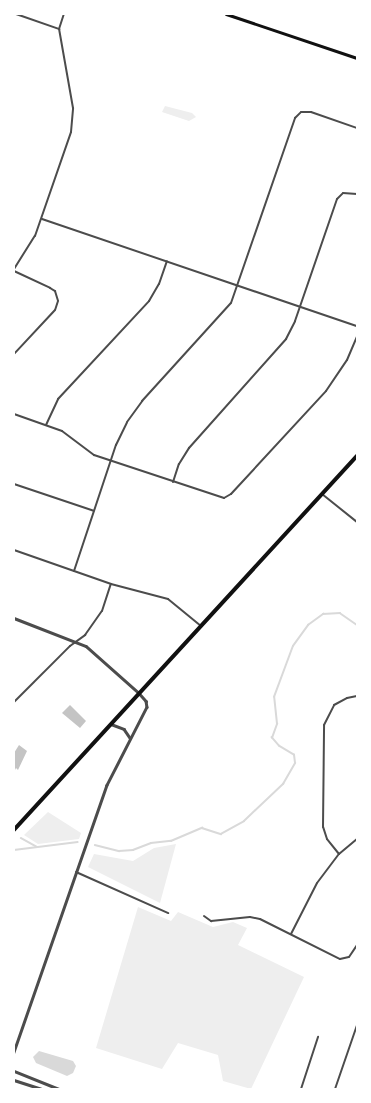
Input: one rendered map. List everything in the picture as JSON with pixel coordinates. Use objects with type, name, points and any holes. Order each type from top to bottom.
[{"type":"main road","points":[[226,14],[357,58]]},
{"type":"main road","points":[[14,830],[357,456]]},
{"type":"street","points":[[16,14],[59,29]]},
{"type":"street","points":[[14,354],[55,310],[58,301],[55,291],[14,270],[30,248],[42,219],[73,124],[72,97],[59,29],[64,14]]},
{"type":"street","points":[[74,571],[121,434],[134,410],[225,312],[238,286],[298,115],[311,112],[357,128]]},
{"type":"street","points":[[173,482],[179,464],[189,448],[280,348],[291,330],[337,199],[343,193],[357,194]]},
{"type":"street","points":[[42,219],[357,326]]},
{"type":"street","points":[[46,425],[58,399],[149,301],[159,284],[167,261]]},
{"type":"street","points":[[14,414],[62,431],[87,451],[111,461],[224,498],[231,494],[326,391],[347,360],[357,336]]},
{"type":"street","points":[[14,484],[94,511]]},
{"type":"street","points":[[322,494],[357,522]]},
{"type":"street","points":[[14,550],[111,584],[168,599],[201,626]]},
{"type":"street","points":[[14,702],[76,641],[85,635],[98,618],[111,584]]},
{"type":"street","points":[[14,618],[76,641],[94,652],[146,701],[147,707],[107,785],[14,1052]]},
{"type":"street","points":[[339,854],[330,844],[323,827],[324,725],[334,705],[347,698],[357,696]]},
{"type":"street","points":[[111,724],[124,729],[130,738]]},
{"type":"street","points":[[291,934],[316,883],[339,854],[357,839]]},
{"type":"street","points":[[76,872],[168,913]]},
{"type":"street","points":[[204,916],[211,921],[250,917],[260,919],[340,958],[349,957],[357,945]]},
{"type":"street","points":[[335,1089],[357,1025]]},
{"type":"street","points":[[301,1089],[318,1037]]},
{"type":"street","points":[[14,1071],[59,1089]]},
{"type":"street","points":[[14,1080],[40,1089]]},
{"type":"shaded area","points":[[165,106],[192,113],[196,117],[189,121],[162,112]]},
{"type":"shaded area","points":[[48,812],[81,833],[79,839],[38,844],[24,835]]},
{"type":"shaded area","points":[[176,844],[160,903],[88,867],[94,854],[133,861],[154,848]]},
{"type":"shaded area","points":[[138,907],[171,921],[178,912],[213,927],[233,922],[247,928],[238,945],[304,977],[251,1089],[223,1081],[218,1055],[178,1043],[162,1069],[96,1048]]},
{"type":"shaded area","points":[[39,1051],[73,1061],[76,1066],[73,1073],[67,1076],[36,1063],[33,1057]]},
{"type":"building","points":[[70,705],[86,721],[80,728],[62,713]]},
{"type":"building","points":[[19,745],[27,751],[18,770],[16,768],[14,772],[14,753]]},
{"type":"waterway","points":[[95,845],[119,851],[133,850],[151,843],[171,841],[202,828],[221,834],[244,821],[283,784],[295,763],[294,755],[279,746],[272,738],[277,724],[274,697],[293,646],[308,625],[323,614],[340,613],[357,625]]},
{"type":"waterway","points":[[21,838],[37,847]]},
{"type":"waterway","points":[[14,850],[78,842]]}]
